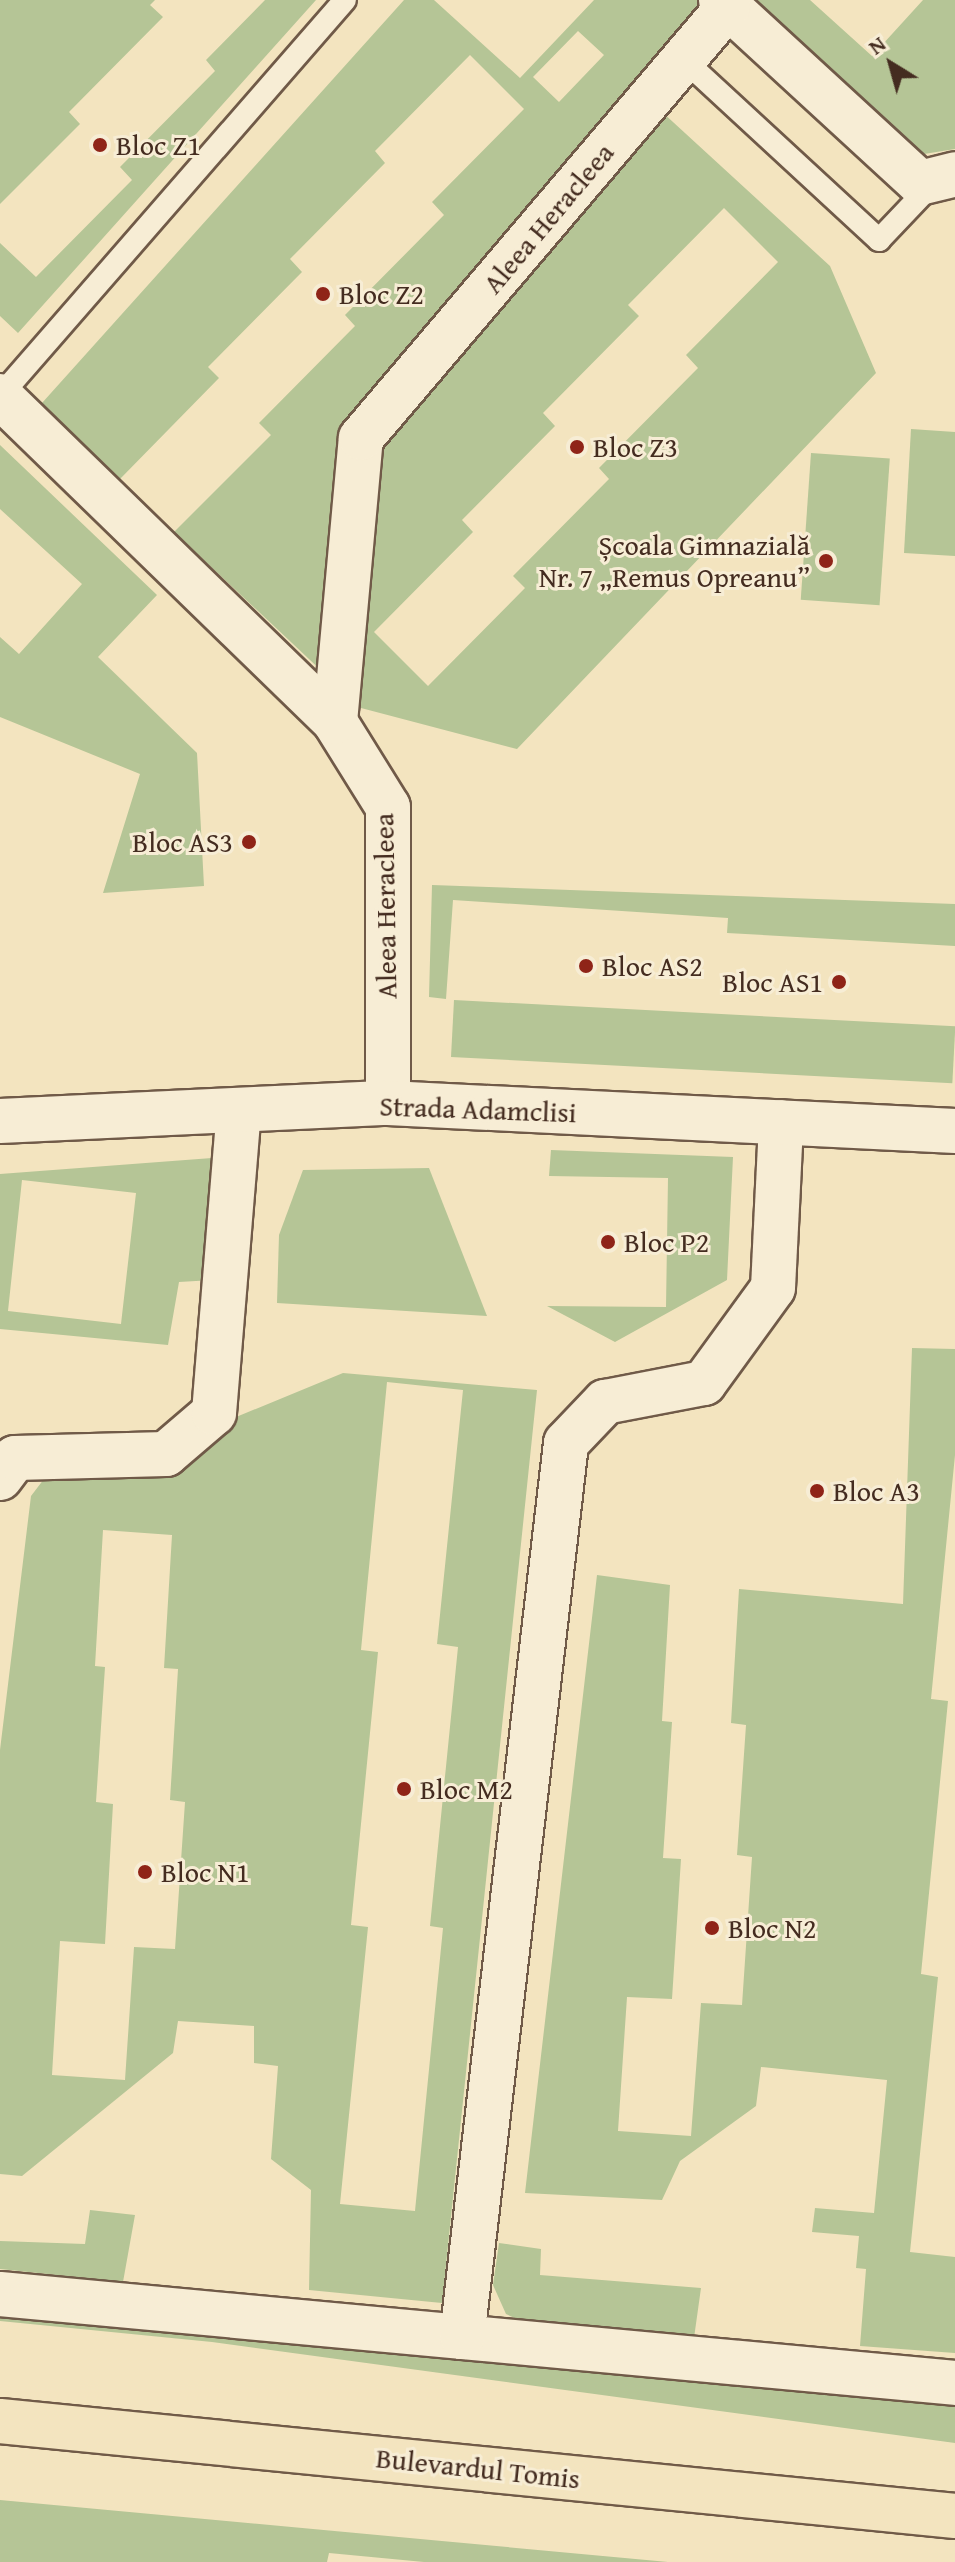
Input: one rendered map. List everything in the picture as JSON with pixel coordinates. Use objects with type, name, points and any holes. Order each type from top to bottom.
[{"type":"main road","name":"Bulevardul Tomis","points":[[0,2421],[955,2516]]},
{"type":"street","name":"Aleea Heracleea","points":[[335,722],[361,438],[683,59],[724,3],[920,183],[946,176]]},
{"type":"street","name":"Aleea Heracleea","points":[[0,396],[335,722],[388,807],[388,1103]]},
{"type":"street","name":"Strada Adamclisi","points":[[0,1121],[388,1103],[955,1131]]},
{"type":"street","points":[[0,1478],[15,1458],[166,1454],[214,1413],[239,1112]]},
{"type":"street","points":[[462,2337],[566,1443],[605,1402],[704,1383],[773,1288],[781,1122]]},
{"type":"street","points":[[0,2294],[955,2383]]},
{"type":"lane","points":[[0,396],[345,0]]},
{"type":"lane","points":[[683,59],[879,240],[946,176]]},
{"type":"green space","points":[[0,0],[155,0],[150,5],[163,17],[69,112],[80,124],[0,204]]},
{"type":"green space","points":[[265,0],[316,0],[18,333],[0,316],[0,243],[36,277],[132,180],[120,167],[215,71],[206,60]]},
{"type":"green space","points":[[404,0],[434,0],[520,78],[594,0],[704,0],[708,4],[637,89],[830,266],[876,373],[517,749],[361,708],[174,532],[271,435],[259,423],[355,326],[345,315],[444,215],[432,202],[524,109],[470,55],[375,151],[385,163],[290,259],[302,272],[208,367],[219,378],[120,479],[42,403]],"holes":[[[578,31],[604,55],[559,102],[533,77]],[[724,208],[778,262],[686,355],[698,368],[599,468],[609,479],[513,576],[525,588],[428,686],[374,632],[473,532],[462,520],[555,426],[543,413],[639,316],[628,305]]]},
{"type":"green space","points":[[748,0],[810,0],[872,56],[923,0],[955,0],[955,149],[918,155]]},
{"type":"green space","points":[[911,429],[955,432],[955,556],[904,553]]},
{"type":"green space","points":[[0,445],[157,595],[98,657],[197,753],[204,886],[103,893],[140,774],[0,717],[0,637],[19,654],[82,584],[0,509]]},
{"type":"green space","points":[[811,453],[890,459],[880,605],[801,600]]},
{"type":"green space","points":[[432,885],[955,904],[955,946],[727,933],[728,918],[453,900],[446,999],[429,997]]},
{"type":"green space","points":[[454,1000],[955,1026],[952,1083],[451,1057]]},
{"type":"green space","points":[[551,1150],[733,1157],[727,1280],[615,1342],[547,1306],[666,1307],[668,1178],[549,1176]]},
{"type":"green space","points":[[212,1158],[213,1280],[179,1282],[168,1345],[0,1329],[0,1174]],"holes":[[[22,1180],[136,1193],[121,1324],[8,1311]]]},
{"type":"green space","points":[[429,1168],[487,1316],[277,1303],[279,1235],[303,1170]]},
{"type":"green space","points":[[912,1348],[955,1349],[955,1455],[931,1699],[948,1701],[921,1974],[938,1977],[910,2252],[955,2257],[955,2353],[860,2346],[866,2269],[856,2268],[859,2236],[812,2232],[815,2208],[874,2213],[887,2080],[761,2067],[756,2106],[680,2161],[662,2200],[525,2193],[597,1575],[670,1585],[662,1721],[672,1722],[663,1858],[681,1859],[672,1999],[627,1997],[618,2131],[691,2136],[701,2003],[742,2005],[752,1857],[737,1855],[746,1725],[731,1723],[739,1589],[903,1604]]},
{"type":"green space","points":[[343,1373],[537,1390],[442,2303],[309,2290],[311,2190],[271,2159],[278,2066],[254,2063],[254,2026],[178,2021],[173,2053],[22,2176],[0,2174],[0,1750],[31,1496],[44,1479],[175,1474],[224,1422]],"holes":[[[387,1382],[463,1390],[437,1644],[458,1647],[430,1926],[443,1928],[415,2211],[340,2204],[368,1927],[351,1925],[378,1652],[361,1650]],[[103,1530],[172,1535],[164,1668],[178,1669],[170,1800],[185,1802],[175,1949],[134,1947],[125,2080],[52,2075],[60,1941],[105,1944],[113,1804],[96,1802],[105,1667],[95,1666]]]},
{"type":"green space","points":[[90,2210],[135,2215],[123,2282],[0,2269],[0,2241],[85,2244]]},
{"type":"green space","points":[[499,2243],[541,2249],[540,2275],[701,2288],[694,2338],[530,2325],[506,2314],[493,2285]]},
{"type":"green space","points":[[0,2312],[955,2401],[955,2443],[212,2342],[0,2321]]},
{"type":"green space","points":[[0,2500],[668,2562],[424,2562],[329,2553],[327,2562],[0,2562]]},
{"type":"place","name":"Bloc Z1","points":[[100,145]]},
{"type":"place","name":"Bloc Z2","points":[[323,294]]},
{"type":"place","name":"Bloc Z3","points":[[577,447]]},
{"type":"place","name":"Școala Gimnazială Nr. 7 „Remus Opreanu”","points":[[826,561]]},
{"type":"place","name":"Bloc AS3","points":[[249,842]]},
{"type":"place","name":"Bloc AS2","points":[[586,966]]},
{"type":"place","name":"Bloc AS1","points":[[839,982]]},
{"type":"place","name":"Bloc P2","points":[[608,1242]]},
{"type":"place","name":"Bloc A3","points":[[817,1491]]},
{"type":"place","name":"Bloc M2","points":[[404,1789]]},
{"type":"place","name":"Bloc N1","points":[[145,1872]]},
{"type":"place","name":"Bloc N2","points":[[712,1928]]}]
